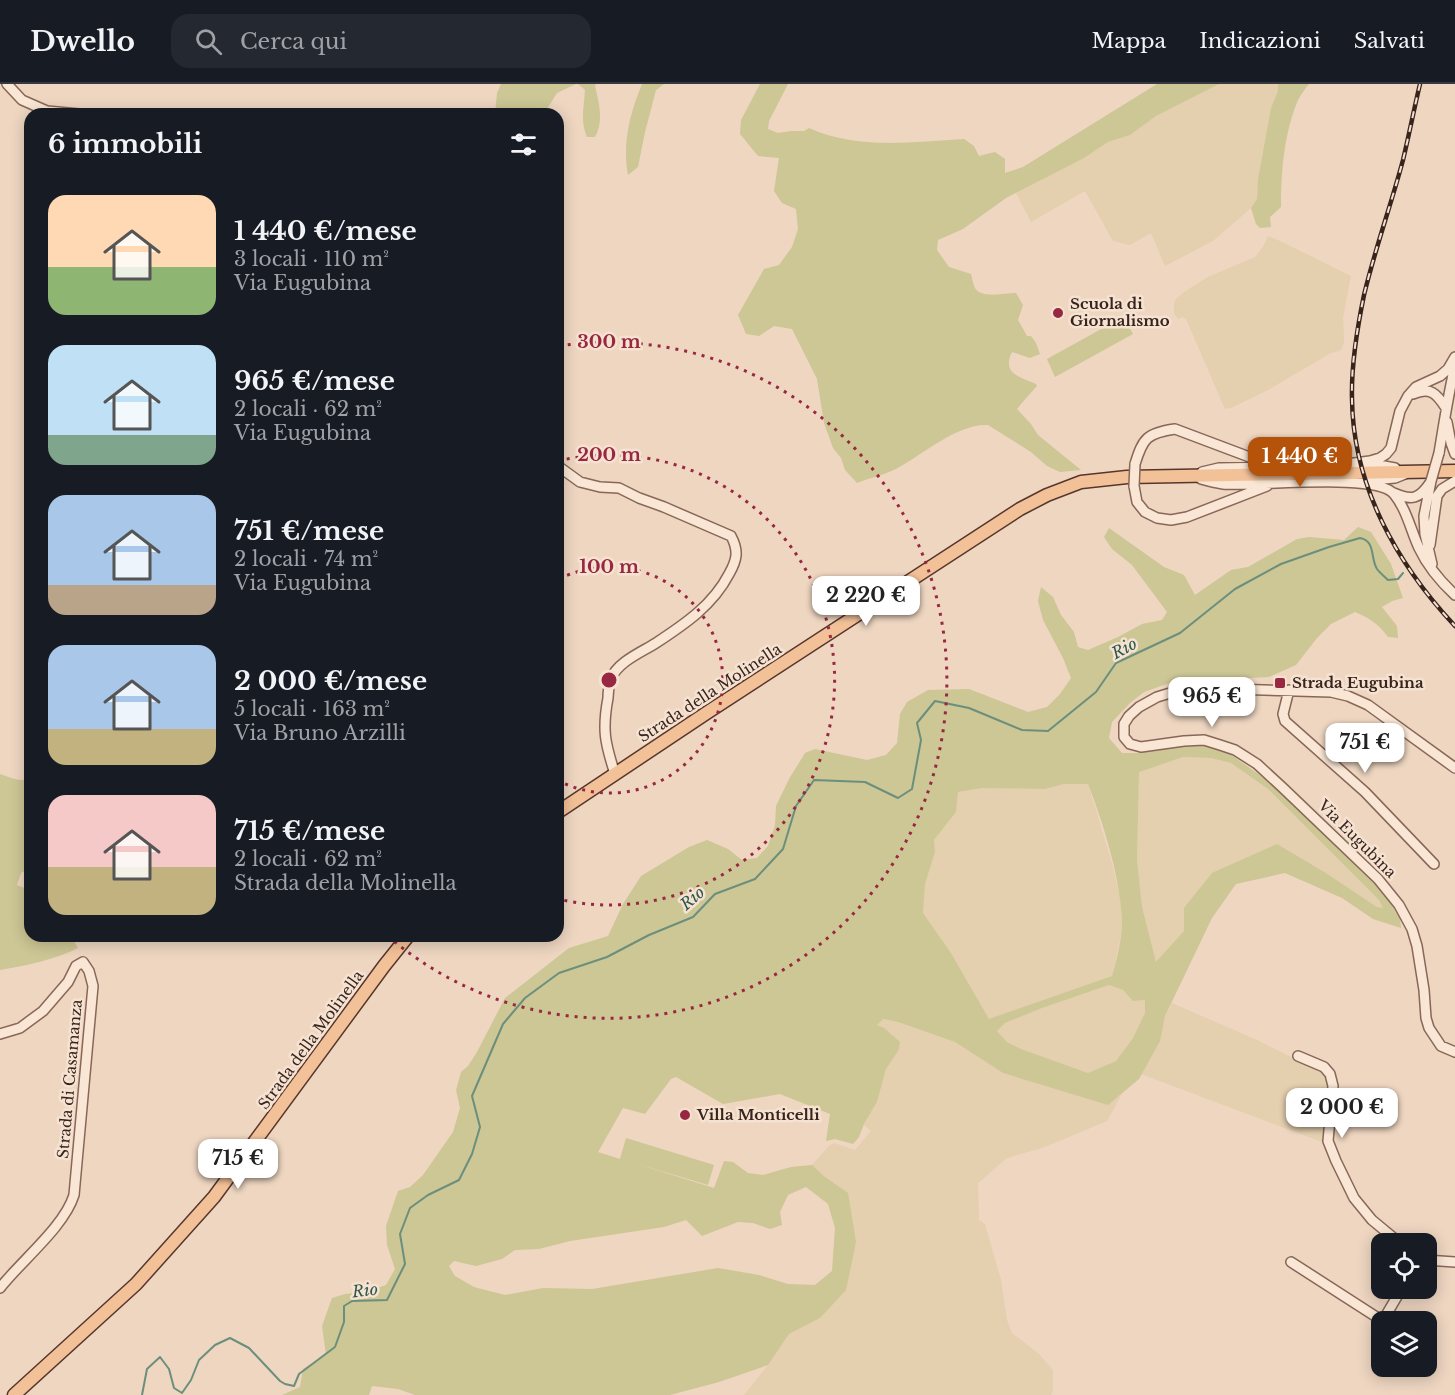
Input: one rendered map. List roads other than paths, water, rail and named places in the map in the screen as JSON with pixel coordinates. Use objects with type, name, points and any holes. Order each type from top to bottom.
[{"type":"main road","name":"Strada della Molinella","points":[[564,808],[1020,509],[1047,495],[1081,482],[1127,477],[1455,471]]},
{"type":"main road","name":"Strada della Molinella","points":[[14,1395],[136,1284],[214,1197],[403,942]]},
{"type":"street","points":[[6,84],[22,100],[40,108]]},
{"type":"street","points":[[1331,466],[1370,461],[1386,454],[1391,448],[1400,411],[1408,396],[1416,387],[1440,376],[1448,369],[1455,357]]},
{"type":"street","points":[[1434,573],[1425,534],[1424,516],[1455,366]]},
{"type":"street","points":[[1408,396],[1420,391],[1432,392],[1438,396],[1446,412],[1450,443],[1455,454]]},
{"type":"street","points":[[1273,466],[1174,429],[1161,431],[1147,438],[1140,448],[1135,464],[1134,486],[1137,502],[1145,512],[1157,519],[1171,520],[1187,517],[1276,483],[1331,482],[1379,486],[1405,498],[1414,497],[1431,481]]},
{"type":"street","name":"Strada della Molinella","points":[[1187,476],[1219,468],[1273,466],[1384,466],[1413,471]]},
{"type":"street","points":[[564,470],[580,482],[600,487],[619,488],[731,536],[737,547],[734,565],[724,584],[708,604],[680,627],[625,661],[611,678],[604,719],[606,745],[615,774]]},
{"type":"street","name":"Strada della Molinella","points":[[1331,482],[1395,478],[1413,471]]},
{"type":"street","name":"Strada della Molinella","points":[[1187,476],[1223,484],[1276,483]]},
{"type":"street","points":[[1429,551],[1437,496],[1442,489],[1455,481]]},
{"type":"street","points":[[1393,493],[1408,519],[1419,550],[1434,573],[1455,595]]},
{"type":"street","name":"Via Eugubina","points":[[1455,768],[1368,705],[1348,696],[1331,692],[1198,688],[1180,690],[1157,697],[1139,706],[1124,724],[1124,737],[1130,744],[1141,747],[1204,740],[1234,750],[1257,764],[1378,879],[1399,905],[1418,946],[1429,1028],[1441,1046],[1455,1052]]},
{"type":"street","points":[[1289,690],[1282,714],[1285,721],[1365,792],[1434,864]]},
{"type":"street","name":"Strada di Casamanza","points":[[0,1034],[20,1028],[43,1011],[68,982],[76,966],[83,962],[93,986],[75,1195],[71,1205],[55,1227],[0,1288]]},
{"type":"street","points":[[1298,1056],[1324,1066],[1330,1074],[1333,1086],[1328,1141],[1354,1198],[1372,1220],[1388,1233]]},
{"type":"street","points":[[1437,1261],[1455,1262]]},
{"type":"street","points":[[1290,1262],[1378,1318],[1385,1317],[1396,1299]]},
{"type":"waterway","name":"Rio","points":[[142,1395],[147,1369],[160,1357],[169,1369],[174,1388],[182,1393],[191,1380],[199,1360],[215,1345],[230,1338],[249,1348],[280,1381],[294,1386],[299,1374],[335,1347],[344,1322],[344,1306],[352,1301],[387,1300],[405,1264],[400,1234],[410,1208],[428,1195],[459,1180],[472,1154],[480,1127],[472,1096],[503,1024],[525,998],[559,973],[607,957],[649,935],[693,917],[715,894],[755,879],[783,849],[796,806],[814,780],[865,782],[898,798],[912,789],[921,740],[917,723],[935,701],[969,708],[1022,730],[1048,731],[1096,692],[1116,663],[1180,633],[1235,589],[1281,564],[1360,538],[1371,546],[1375,565],[1388,580],[1398,579],[1403,573]]},
{"type":"railway","points":[[1420,84],[1403,160],[1373,261],[1359,321],[1352,373],[1354,431],[1360,462],[1382,522],[1415,577],[1455,626]]},
{"type":"place","name":"Scuola di Giornalismo","points":[[1058,313]]},
{"type":"place","name":"Strada Eugubina","points":[[1280,683]]},
{"type":"place","name":"Villa Monticelli","points":[[685,1115]]}]
